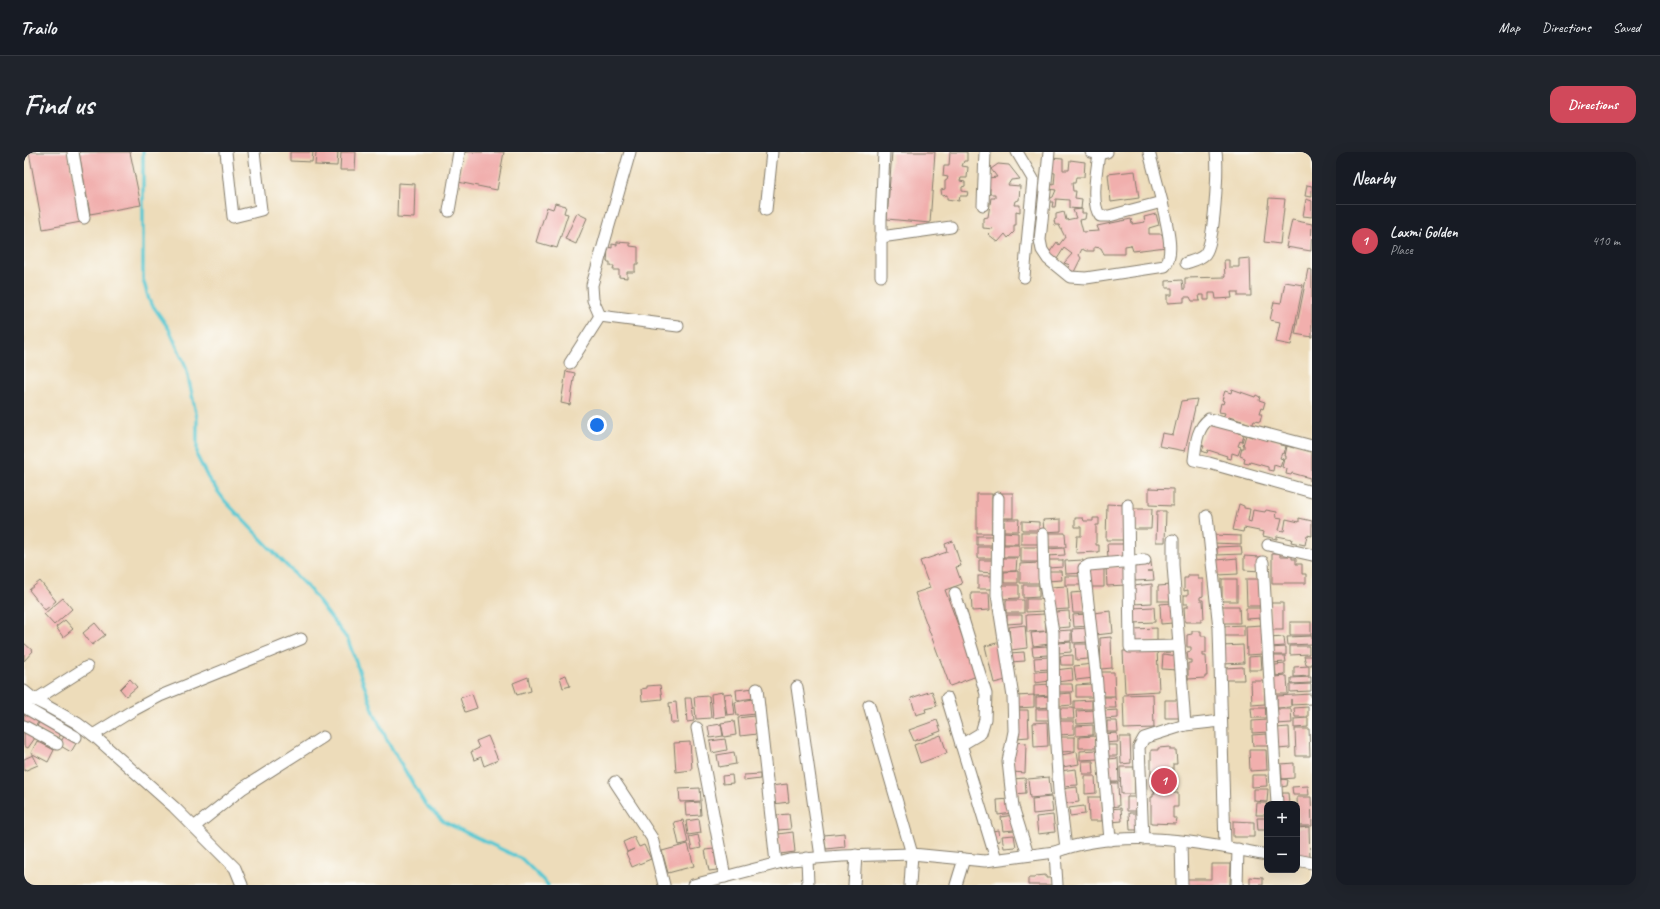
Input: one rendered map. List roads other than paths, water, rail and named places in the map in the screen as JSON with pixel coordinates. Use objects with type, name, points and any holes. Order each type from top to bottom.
[{"type":"street","points":[[73,152],[84,218]]},
{"type":"street","points":[[226,152],[233,217],[261,210],[254,152]]},
{"type":"street","points":[[449,211],[459,152]]},
{"type":"street","points":[[600,316],[594,300],[592,285],[630,152]]},
{"type":"street","points":[[766,210],[772,152]]},
{"type":"street","points":[[881,276],[884,152]]},
{"type":"street","points":[[983,205],[985,152]]},
{"type":"street","points":[[1017,152],[1033,179],[1024,278]]},
{"type":"street","points":[[1049,152],[1048,177],[1040,240],[1042,250],[1048,259],[1070,277],[1086,278],[1165,266],[1170,258],[1171,250],[1162,202],[1149,152]]},
{"type":"street","points":[[1186,263],[1197,260],[1206,253],[1211,236],[1216,189],[1216,152]]},
{"type":"street","points":[[1099,153],[1095,202],[1096,211],[1100,216],[1109,216],[1162,202]]},
{"type":"street","points":[[881,237],[951,227]]},
{"type":"street","points":[[600,316],[678,326]]},
{"type":"street","points":[[570,363],[600,316]]},
{"type":"street","points":[[1312,446],[1209,418],[1202,424],[1196,443],[1194,460],[1312,492]]},
{"type":"street","points":[[998,498],[997,595],[1013,697],[1014,731],[1008,761],[1013,807],[1028,855]]},
{"type":"street","points":[[1128,505],[1130,647],[1179,646]]},
{"type":"street","points":[[1207,516],[1219,628],[1225,847]]},
{"type":"street","points":[[1043,534],[1044,578],[1053,632],[1055,723],[1061,850],[1057,885]]},
{"type":"street","points":[[1173,540],[1173,565],[1185,725]]},
{"type":"street","points":[[1268,545],[1312,555]]},
{"type":"street","points":[[1110,840],[1096,673],[1084,568],[1089,565],[1145,560]]},
{"type":"street","points":[[1263,562],[1277,801]]},
{"type":"street","points":[[955,592],[986,694],[985,719],[981,733],[961,745]]},
{"type":"street","points":[[93,735],[160,696],[301,639]]},
{"type":"street","points":[[30,701],[87,667]]},
{"type":"street","points":[[797,687],[821,857]]},
{"type":"street","points":[[757,689],[776,863]]},
{"type":"street","points":[[24,691],[30,701],[77,723],[93,735],[174,807],[235,868],[242,885]]},
{"type":"street","points":[[947,698],[996,859]]},
{"type":"street","points":[[869,705],[912,854],[910,885]]},
{"type":"street","points":[[24,707],[76,737]]},
{"type":"street","points":[[1143,839],[1139,747],[1144,738],[1185,725],[1221,721]]},
{"type":"street","points":[[24,726],[57,744]]},
{"type":"street","points":[[697,728],[725,877]]},
{"type":"street","points":[[194,827],[243,788],[323,737]]},
{"type":"street","points":[[615,782],[652,838],[664,885]]},
{"type":"street","points":[[693,885],[706,883],[776,863],[807,858],[912,854],[985,861],[1061,850],[1110,840],[1143,839],[1208,843],[1264,854]]},
{"type":"street","points":[[1181,842],[1182,885]]},
{"type":"street","points":[[1238,849],[1238,885]]},
{"type":"street","points":[[854,885],[856,855]]},
{"type":"street","points":[[807,858],[808,885]]},
{"type":"street","points":[[956,885],[964,859]]},
{"type":"street","points":[[1300,861],[1312,863]]},
{"type":"waterway","points":[[143,152],[143,279],[149,300],[169,329],[186,367],[197,418],[197,456],[208,478],[225,501],[310,590],[348,640],[375,715],[388,742],[425,804],[444,822],[522,859],[548,885]]},
{"type":"place","name":"Laxmi Golden","points":[[1164,781]]}]
